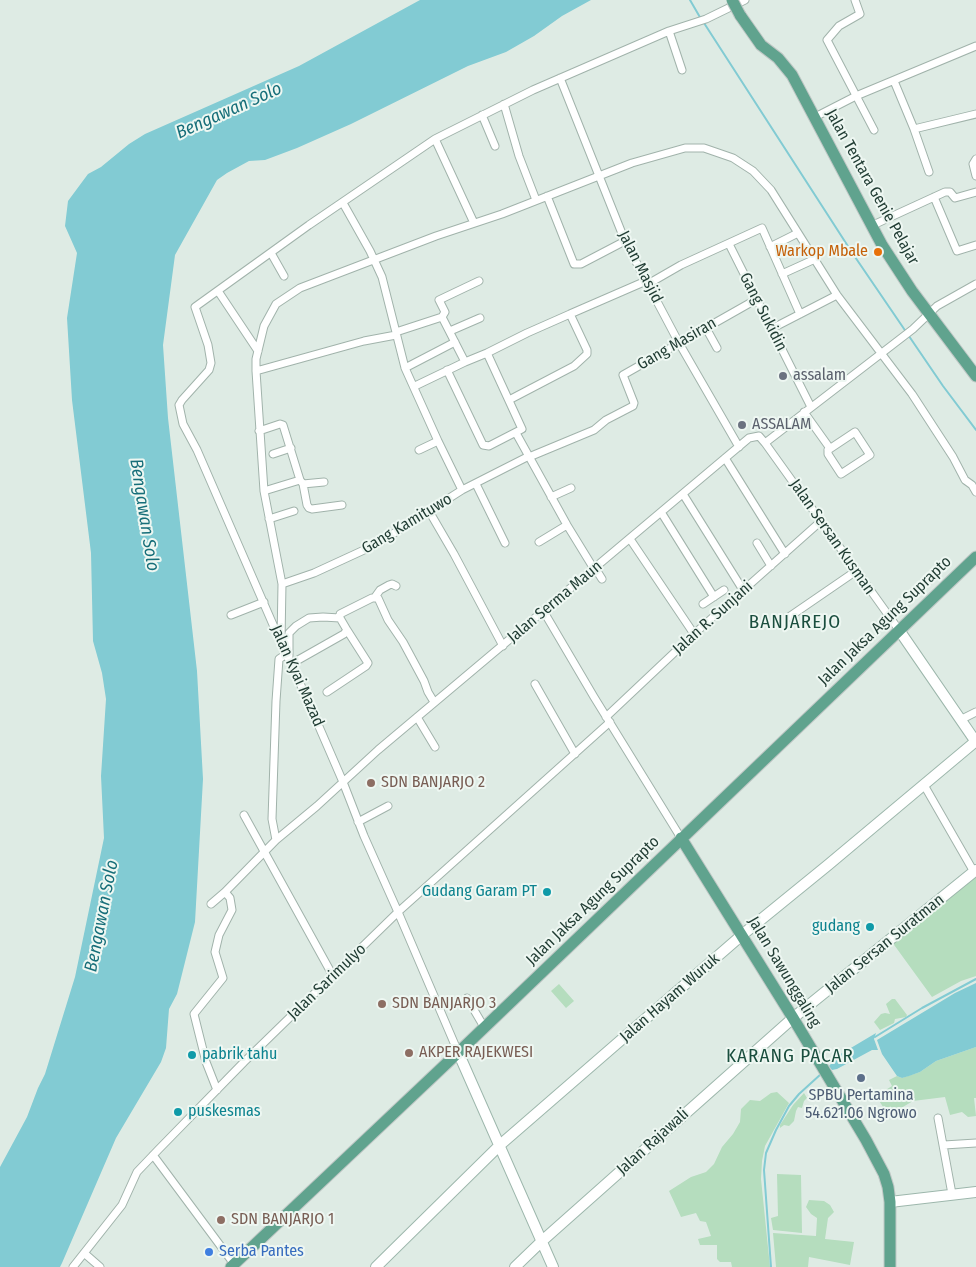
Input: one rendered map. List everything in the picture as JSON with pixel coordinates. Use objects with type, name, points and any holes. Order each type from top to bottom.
[{"type":"main road","name":"Jalan Tentara Genie Pelajar","points":[[732,0],[761,45],[785,66],[815,117],[871,226],[898,270],[976,376]]},
{"type":"main road","name":"Jalan Jaksa Agung Suprapto","points":[[232,1265],[976,557]]},
{"type":"main road","points":[[899,630],[976,741]]},
{"type":"main road","name":"Jalan Hayam Wuruk","points":[[376,1267],[500,1145],[742,935],[976,741]]},
{"type":"main road","name":"Jalan Sawunggaling","points":[[681,838],[794,1018],[819,1064],[875,1157],[888,1187],[890,1202],[890,1267]]},
{"type":"main road","name":"Jalan Sersan Suratman","points":[[794,1018],[975,871]]},
{"type":"main road","name":"Jalan Rajawali","points":[[515,1267],[794,1018]]},
{"type":"main road","points":[[458,1052],[553,1267]]},
{"type":"main road","points":[[890,1202],[976,1192]]},
{"type":"street","points":[[258,351],[218,291],[435,139],[560,78],[669,31],[706,19],[745,0]]},
{"type":"street","points":[[855,0],[860,14],[839,26],[827,40],[874,130]]},
{"type":"street","points":[[669,31],[682,70]]},
{"type":"street","points":[[815,117],[856,96],[976,46]]},
{"type":"street","name":"Jalan Masjid","points":[[560,78],[625,241],[679,343],[739,447]]},
{"type":"street","points":[[894,81],[929,172]]},
{"type":"street","points":[[504,104],[519,156],[536,200]]},
{"type":"street","points":[[914,129],[976,114]]},
{"type":"street","points":[[482,115],[495,146]]},
{"type":"street","points":[[435,139],[474,223]]},
{"type":"street","points":[[281,643],[282,584],[264,492],[256,371],[258,351],[264,326],[271,310],[282,299],[300,288],[632,164],[685,148],[694,147],[710,150],[733,158],[753,171],[771,190],[837,295],[912,394],[954,457],[965,480],[972,485],[976,492]]},
{"type":"street","points":[[976,159],[973,164],[976,176]]},
{"type":"street","points":[[871,226],[948,191],[955,198],[976,192]]},
{"type":"street","points":[[547,196],[574,264],[581,264],[625,241]]},
{"type":"street","points":[[934,198],[957,251],[976,245]]},
{"type":"street","points":[[343,203],[382,277],[405,368],[462,490]]},
{"type":"street","points":[[415,386],[527,333],[647,282],[762,228],[800,314]]},
{"type":"street","points":[[770,247],[798,233]]},
{"type":"street","name":"Gang Sukidin","points":[[729,244],[811,407]]},
{"type":"street","points":[[271,254],[284,276]]},
{"type":"street","points":[[782,274],[815,259]]},
{"type":"street","points":[[256,371],[396,334],[442,317],[445,312],[439,300],[479,281]]},
{"type":"street","points":[[765,443],[914,329],[938,306],[976,284]]},
{"type":"street","name":"Jalan Kyai Mazad","points":[[218,291],[195,307],[208,345],[211,363],[209,370],[179,405],[181,418],[204,465],[343,782],[358,822],[458,1052]]},
{"type":"street","points":[[771,329],[837,295]]},
{"type":"street","name":"Gang Masiran","points":[[529,457],[594,430],[606,420],[634,406],[623,375],[757,299]]},
{"type":"street","points":[[509,400],[574,366],[587,354],[587,350],[570,314]]},
{"type":"street","points":[[442,317],[465,362]]},
{"type":"street","points":[[450,330],[480,318]]},
{"type":"street","points":[[706,328],[717,348]]},
{"type":"street","points":[[405,368],[455,342]]},
{"type":"street","points":[[447,370],[483,445],[489,446],[522,430],[522,427],[487,353]]},
{"type":"street","points":[[804,412],[828,447],[828,450],[828,454],[841,474],[870,455],[855,432],[828,450]]},
{"type":"street","points":[[259,430],[280,424],[283,425],[309,508],[342,506]]},
{"type":"street","points":[[516,433],[567,525],[602,578]]},
{"type":"street","name":"Jalan Serma Maun","points":[[211,904],[265,853],[276,840],[434,702],[544,612],[725,458],[756,435],[765,443]]},
{"type":"street","points":[[419,450],[438,441]]},
{"type":"street","name":"Jalan Sersan Kusman","points":[[765,443],[899,630]]},
{"type":"street","points":[[273,454],[290,448]]},
{"type":"street","name":"Gang Kamituwo","points":[[282,584],[314,573],[377,544],[462,490],[529,457]]},
{"type":"street","points":[[725,458],[785,554]]},
{"type":"street","points":[[264,492],[301,482],[324,482]]},
{"type":"street","points":[[476,484],[505,543]]},
{"type":"street","points":[[551,497],[571,488]]},
{"type":"street","points":[[683,494],[743,590]]},
{"type":"street","points":[[269,518],[294,511]]},
{"type":"street","points":[[429,511],[454,554],[502,646]]},
{"type":"street","points":[[661,512],[714,597]]},
{"type":"street","name":"Jalan R. Sunjani","points":[[608,719],[694,634],[820,522]]},
{"type":"street","points":[[540,542],[567,525]]},
{"type":"street","points":[[630,538],[694,634]]},
{"type":"street","points":[[757,543],[771,566]]},
{"type":"street","points":[[789,617],[856,571]]},
{"type":"street","points":[[340,618],[340,614],[374,597],[380,590],[392,584],[396,586]]},
{"type":"street","points":[[702,604],[724,590]]},
{"type":"street","points":[[374,597],[378,598],[388,620],[403,642],[434,702]]},
{"type":"street","points":[[231,615],[264,602]]},
{"type":"street","points":[[544,612],[681,838]]},
{"type":"street","points":[[289,660],[288,638],[292,629],[309,618],[340,618]]},
{"type":"street","points":[[327,692],[368,663],[340,618]]},
{"type":"street","points":[[289,660],[340,637],[347,630]]},
{"type":"street","points":[[276,840],[272,819],[277,684],[279,659],[285,655],[289,660]]},
{"type":"street","points":[[535,684],[575,754]]},
{"type":"street","points":[[960,720],[976,712]]},
{"type":"street","points":[[417,717],[435,747]]},
{"type":"street","name":"Jalan Sarimulyo","points":[[74,1267],[122,1205],[137,1172],[153,1155],[398,912],[575,754],[608,719]]},
{"type":"street","points":[[924,785],[975,871]]},
{"type":"street","points":[[358,822],[388,806]]},
{"type":"street","points":[[244,815],[273,871],[333,976]]},
{"type":"street","points":[[217,1090],[206,1062],[194,1014],[223,978],[215,952],[219,935],[232,910],[230,898],[225,892]]},
{"type":"street","points":[[467,998],[484,1027]]},
{"type":"street","points":[[938,1118],[952,1194]]},
{"type":"street","points":[[944,1145],[976,1143]]},
{"type":"street","points":[[153,1155],[232,1265]]},
{"type":"street","points":[[84,1253],[100,1267]]},
{"type":"green space","points":[[976,875],[976,976],[961,981],[932,997],[892,942]]},
{"type":"green space","points":[[559,984],[574,1001],[566,1008],[551,991]]},
{"type":"green space","points":[[895,999],[907,1015],[906,1017],[895,1019],[894,1023],[880,1030],[874,1022],[881,1014],[890,1014],[886,1004]]},
{"type":"green space","points":[[976,1047],[976,1098],[974,1098],[976,1116],[968,1117],[962,1112],[950,1115],[945,1097],[913,1101],[896,1111],[887,1113],[876,1096],[892,1086],[889,1080],[897,1076],[902,1078],[920,1072],[936,1061]]},
{"type":"green space","points":[[777,1092],[789,1103],[765,1146],[761,1179],[770,1267],[732,1267],[731,1262],[720,1262],[717,1259],[717,1245],[700,1245],[698,1239],[711,1236],[706,1222],[700,1221],[696,1213],[681,1217],[669,1191],[691,1177],[706,1172],[714,1164],[722,1147],[740,1122],[741,1109],[750,1100],[760,1101],[771,1093]]},
{"type":"green space","points":[[804,1093],[807,1098],[802,1108],[798,1107],[794,1121],[789,1126],[784,1125],[780,1128],[793,1105]]},
{"type":"green space","points":[[777,1174],[801,1175],[802,1233],[773,1230],[771,1218],[778,1216]]},
{"type":"green space","points":[[809,1200],[824,1201],[830,1205],[834,1212],[828,1218],[825,1239],[854,1242],[850,1265],[809,1257],[808,1267],[776,1267],[773,1233],[816,1236],[817,1218],[806,1207]]},
{"type":"water","name":"Bengawan Solo","points":[[420,0],[591,0],[506,52],[468,66],[351,124],[297,148],[265,160],[249,161],[227,173],[217,180],[175,255],[163,345],[168,418],[197,671],[203,779],[195,922],[177,994],[169,1009],[166,1048],[161,1062],[116,1138],[60,1267],[0,1267],[0,1167],[27,1117],[45,1074],[75,977],[104,838],[101,776],[106,699],[102,673],[93,641],[91,553],[72,400],[67,318],[77,253],[65,226],[68,201],[88,174],[101,167],[129,144],[145,134],[299,66]]},
{"type":"water","points":[[976,983],[976,1047],[936,1061],[920,1072],[902,1078],[897,1076],[882,1054],[877,1040],[955,993]]},
{"type":"water","points":[[876,1033],[874,1039],[878,1050],[872,1050],[832,1070],[829,1066],[839,1055]]},
{"type":"waterway","points":[[690,0],[701,19]]},
{"type":"waterway","points":[[704,23],[853,254],[943,386],[976,430]]},
{"type":"waterway","points":[[875,1037],[922,1008],[976,979]]},
{"type":"waterway","points":[[771,1267],[764,1170],[766,1153],[789,1106],[821,1074]]},
{"type":"place","name":"Warkop Mbale","points":[[878,252]]},
{"type":"place","name":"assalam","points":[[783,376]]},
{"type":"place","name":"ASSALAM","points":[[742,425]]},
{"type":"place","name":"SDN BANJARJO 2","points":[[371,783]]},
{"type":"place","name":"Gudang Garam PT","points":[[547,892]]},
{"type":"place","name":"gudang","points":[[870,927]]},
{"type":"place","name":"SDN BANJARJO 3","points":[[382,1004]]},
{"type":"place","name":"AKPER RAJEKWESI","points":[[409,1053]]},
{"type":"place","name":"pabrik tahu","points":[[192,1055]]},
{"type":"place","name":"SPBU Pertamina 54.621.06 Ngrowo","points":[[861,1078]]},
{"type":"place","name":"puskesmas","points":[[178,1112]]},
{"type":"place","name":"SDN BANJARJO 1","points":[[221,1220]]},
{"type":"place","name":"Serba Pantes","points":[[209,1252]]},
{"type":"district","name":"BANJAREJO","points":[[795,623]]},
{"type":"district","name":"KARANG PACAR","points":[[790,1057]]}]
